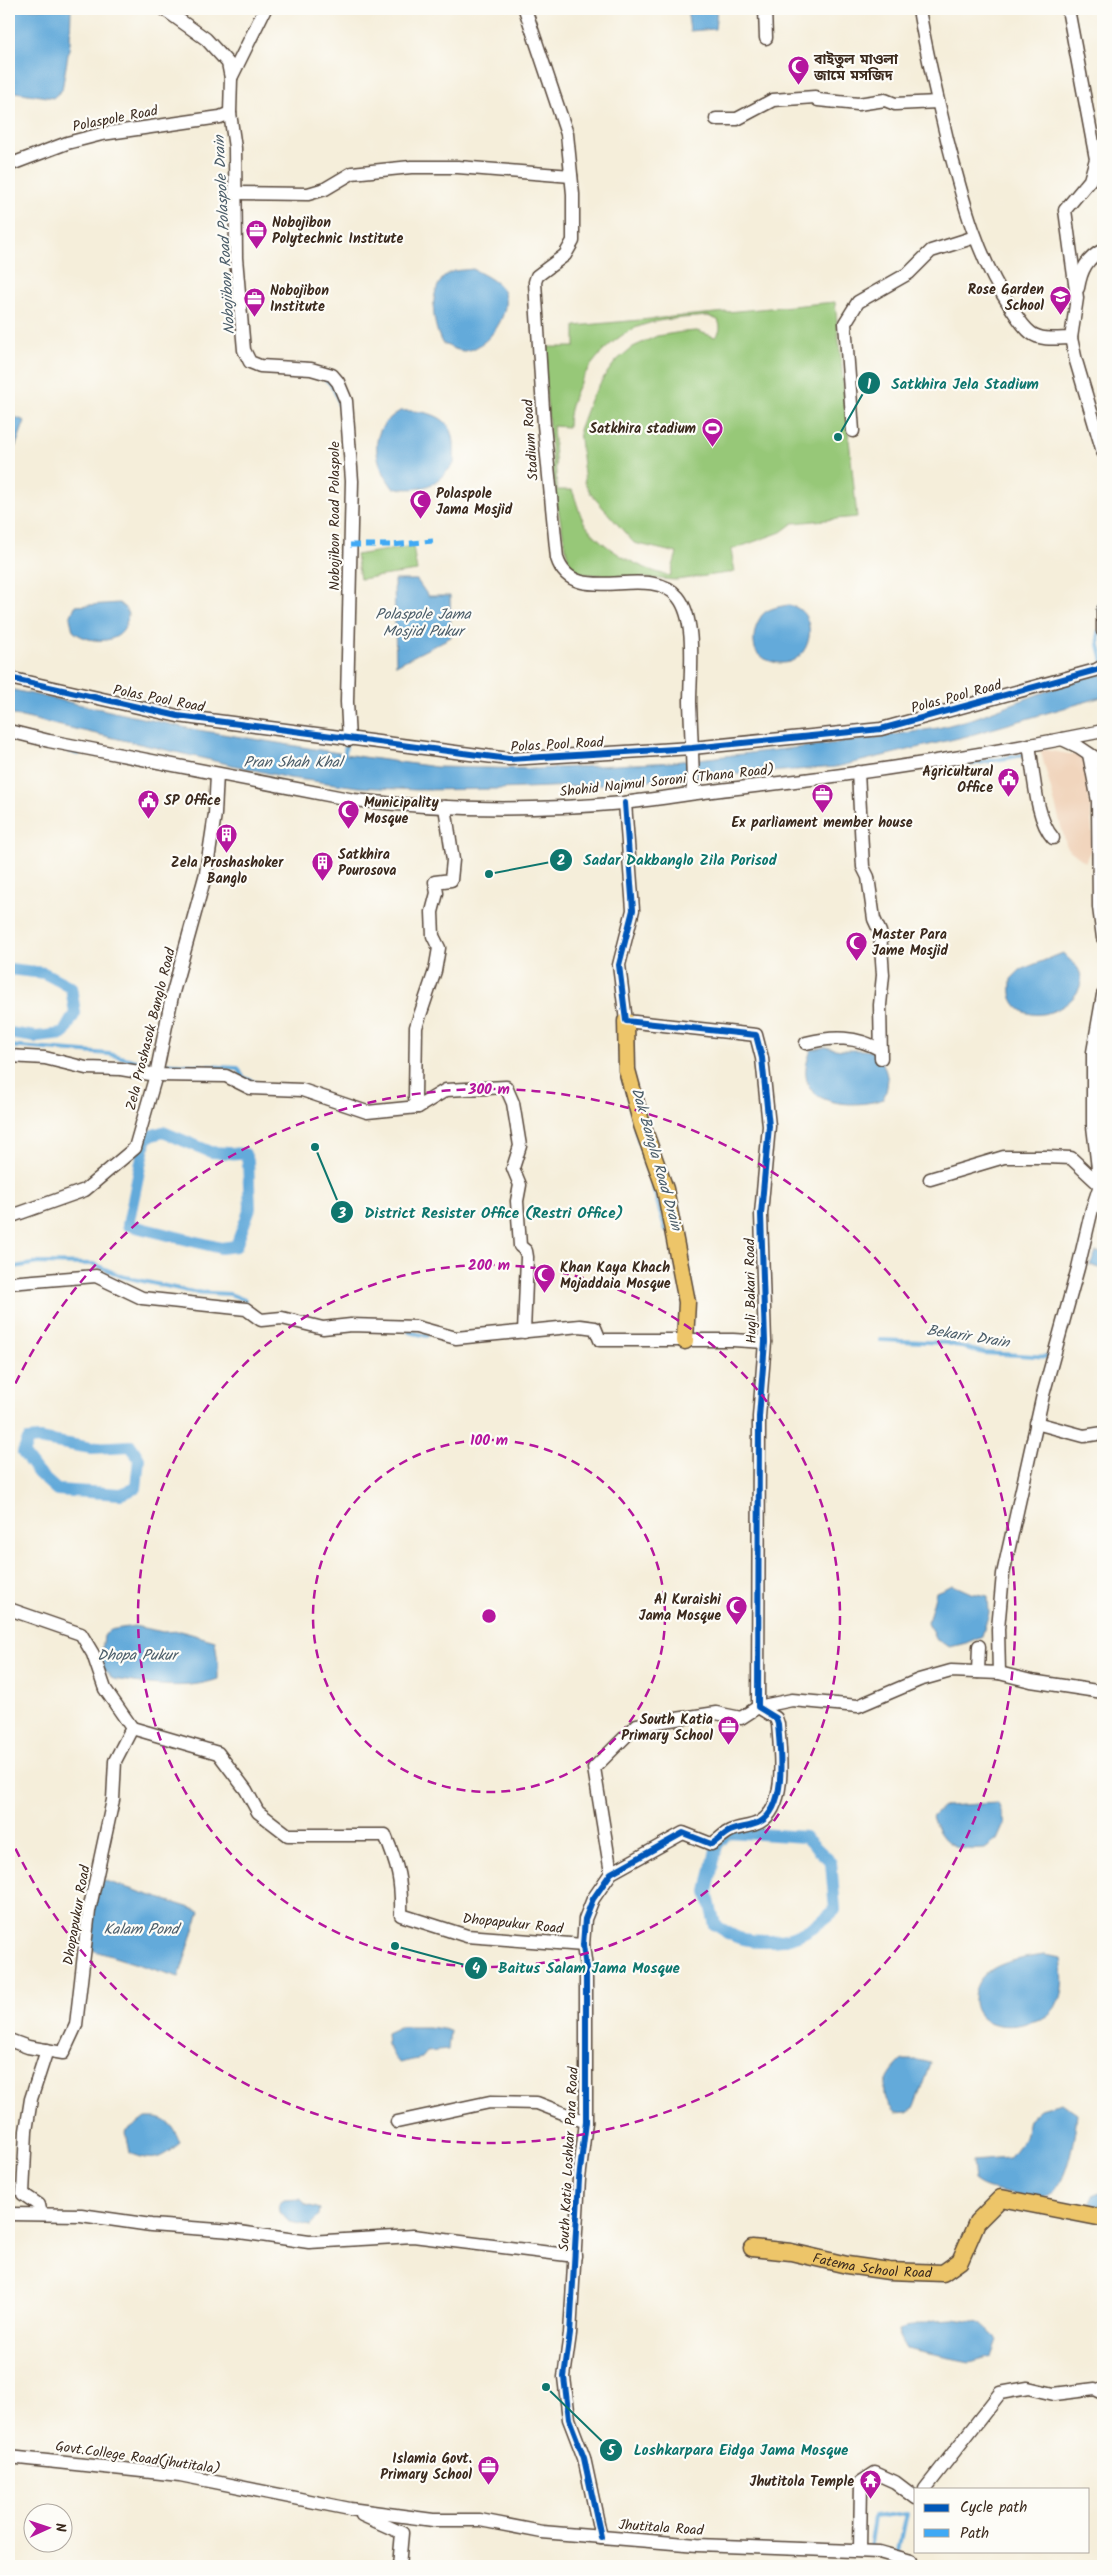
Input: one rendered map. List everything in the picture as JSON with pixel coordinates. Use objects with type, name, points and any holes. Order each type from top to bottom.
[{"type":"main road","points":[[626,1021],[627,1070],[642,1125],[665,1189],[686,1294],[685,1341]]},
{"type":"main road","name":"Fatema School Road","points":[[752,2248],[791,2252],[847,2265],[889,2271],[943,2273],[960,2260],[977,2222],[1001,2198],[1103,2218]]},
{"type":"street","name":"Nobojibon Road Polaspole","points":[[164,9],[206,39],[228,63],[231,78],[230,113],[235,148],[236,258],[244,350],[250,362],[260,366],[310,369],[332,375],[338,382],[346,401],[352,481],[347,692],[349,740]]},
{"type":"street","points":[[231,78],[265,9]]},
{"type":"street","name":"Stadium Road","points":[[524,9],[567,134],[571,176],[573,241],[565,255],[537,276],[535,282],[544,425],[557,558],[563,573],[569,578],[586,583],[646,583],[663,587],[679,598],[685,612],[690,644],[694,793]]},
{"type":"street","points":[[765,9],[766,38]]},
{"type":"street","points":[[919,9],[938,102],[975,237],[1004,297],[1031,333],[1039,338],[1071,338]]},
{"type":"street","points":[[1068,9],[1096,159],[1090,180],[1065,210],[1077,298]]},
{"type":"street","points":[[716,120],[737,119],[773,100],[815,98],[818,100],[858,104],[885,100],[895,104],[938,102]]},
{"type":"street","name":"Polaspole Road","points":[[9,165],[67,143],[102,134],[230,113]]},
{"type":"street","points":[[235,193],[308,194],[325,189],[352,173],[411,167],[458,167],[571,176]]},
{"type":"street","points":[[853,431],[845,323],[858,302],[909,273],[931,251],[975,237]]},
{"type":"street","points":[[1103,250],[1094,255],[1084,265],[1080,277],[1071,338],[1103,452]]},
{"type":"street","points":[[1103,610],[1103,631]]},
{"type":"street","name":"Polas Pool Road","points":[[9,678],[178,716],[349,740],[509,759],[692,748],[881,729],[1012,694],[1096,670],[1103,666]]},
{"type":"street","name":"Shohid Najmul Soroni (Thana Road)","points":[[9,731],[48,741],[354,800],[399,805],[510,809],[625,803],[858,772],[1029,745],[1103,731]]},
{"type":"street","points":[[1062,739],[1079,747],[1103,763]]},
{"type":"street","points":[[1029,745],[1041,816],[1046,831],[1053,838]]},
{"type":"street","points":[[1089,754],[1098,801],[1099,907],[1103,938]]},
{"type":"street","points":[[806,1043],[827,1038],[847,1038],[868,1043],[881,1054],[880,1005],[884,975],[880,932],[874,919],[868,877],[863,867],[858,772]]},
{"type":"street","name":"Zela Proshasok Banglo Road","points":[[9,1217],[85,1190],[135,1148],[156,1076],[172,996],[206,873],[217,774]]},
{"type":"street","points":[[625,803],[633,910],[619,965],[626,1021]]},
{"type":"street","points":[[418,1108],[416,1098],[416,1027],[435,971],[439,948],[433,936],[432,912],[437,893],[435,882],[451,880],[453,860],[445,807]]},
{"type":"street","points":[[998,1673],[998,1629],[1003,1574],[1036,1423],[1100,1185],[1093,1126],[1092,1052],[1103,995]]},
{"type":"street","name":"Hugli Bakari Road","points":[[626,1021],[756,1035],[762,1058],[769,1126],[761,1214],[764,1342],[759,1417],[758,1708]]},
{"type":"street","points":[[9,1056],[45,1058],[86,1068],[121,1069],[156,1076],[226,1076],[250,1088],[302,1090],[367,1112],[418,1108],[446,1090],[506,1087],[509,1092],[520,1146],[513,1168],[520,1185],[517,1201],[520,1246],[526,1251],[527,1256],[524,1332]]},
{"type":"street","points":[[930,1178],[1004,1156],[1071,1158],[1100,1185]]},
{"type":"street","points":[[9,1283],[96,1276],[142,1298],[246,1309],[261,1320],[282,1318],[323,1328],[351,1325],[416,1327],[456,1338],[580,1326],[595,1328],[600,1340],[764,1342]]},
{"type":"street","points":[[1036,1423],[1084,1436],[1103,1433]]},
{"type":"street","points":[[9,1609],[82,1634],[93,1654],[105,1689],[132,1728]]},
{"type":"street","points":[[978,1672],[979,1646]]},
{"type":"street","points":[[612,1873],[594,1768],[637,1725],[716,1713],[741,1718],[758,1708],[792,1700],[858,1706],[919,1680],[951,1671],[998,1673],[1031,1681],[1103,1692]]},
{"type":"street","name":"South Katia Loshkar Para Road","points":[[600,2537],[584,2458],[569,2419],[564,2377],[575,2256],[579,2179],[586,2122],[586,1968],[583,1945],[586,1919],[593,1899],[612,1873],[683,1833],[711,1844],[730,1831],[761,1822],[774,1804],[779,1791],[782,1767],[776,1718],[758,1708]]},
{"type":"street","name":"Dhopapukur Road","points":[[9,2040],[28,2047],[63,2053],[76,2025],[89,1911],[113,1800],[115,1761],[132,1728],[218,1753],[246,1790],[258,1812],[288,1835],[385,1835],[402,1885],[401,1915],[467,1936],[583,1945]]},
{"type":"street","points":[[41,2214],[39,2205],[23,2194],[23,2156],[31,2099],[48,2050]]},
{"type":"street","points":[[397,2122],[490,2102],[537,2103],[586,2122]]},
{"type":"street","points":[[9,2214],[81,2215],[151,2225],[232,2231],[309,2242],[413,2236],[575,2256]]},
{"type":"street","points":[[926,2488],[1000,2393],[1028,2388],[1054,2394],[1095,2389],[1103,2393]]},
{"type":"street","name":"Govt.College Road(jhutitala)","points":[[9,2457],[180,2475],[350,2509]]},
{"type":"street","points":[[860,2552],[861,2482],[875,2473],[895,2482],[914,2496]]},
{"type":"street","points":[[350,2509],[402,2533],[399,2566]]},
{"type":"street","name":"Jhutitala Road","points":[[350,2509],[433,2520],[480,2520],[542,2532],[697,2545],[879,2552],[910,2561]]},
{"type":"shaded area","points":[[1040,749],[1086,757],[1093,845],[1085,862],[1067,848]]},
{"type":"green space","points":[[835,302],[857,517],[793,523],[781,532],[731,550],[735,572],[676,580],[571,573],[555,494],[542,347],[575,347],[575,326]],"holes":[[[708,316],[718,320],[720,329],[715,337],[697,331],[682,332],[657,336],[633,347],[616,361],[604,377],[590,400],[579,430],[585,483],[591,494],[634,543],[677,553],[670,576],[648,569],[615,552],[586,525],[572,490],[557,490],[553,426],[568,427],[574,396],[581,380],[602,352],[629,331],[643,325],[667,320]]]},
{"type":"green space","points":[[413,546],[417,571],[360,579],[356,555]]},
{"type":"water","points":[[9,9],[71,9],[70,43],[62,90],[53,98],[9,91]]},
{"type":"water","points":[[687,9],[717,9],[715,29],[690,31]]},
{"type":"water","points":[[473,269],[489,278],[502,289],[505,298],[505,308],[502,318],[490,337],[473,349],[461,351],[442,343],[434,316],[434,296],[442,279],[449,273]]},
{"type":"water","points":[[400,411],[432,414],[445,422],[453,436],[454,464],[440,478],[428,486],[413,489],[393,488],[381,468],[377,447],[378,437],[382,427]]},
{"type":"water","points":[[9,415],[25,421],[9,464]]},
{"type":"water","name":"Polaspole Jama Mosjid Pukur","points":[[394,580],[417,580],[428,596],[450,596],[451,637],[396,665]]},
{"type":"water","points":[[119,603],[128,614],[124,629],[116,637],[97,640],[83,637],[73,631],[70,618],[75,606]]},
{"type":"water","points":[[789,605],[800,610],[807,620],[809,631],[808,643],[802,654],[792,661],[779,663],[763,658],[755,650],[754,637],[757,624],[768,610]]},
{"type":"water","name":"Pran Shah Khal","points":[[1103,670],[1102,697],[967,736],[836,767],[576,786],[416,790],[359,787],[289,778],[9,714],[9,689],[192,729],[363,757],[436,767],[538,769],[673,762],[846,742],[938,728],[972,719]]},
{"type":"water","points":[[1063,953],[1077,967],[1081,979],[1078,990],[1070,1001],[1058,1009],[1045,1014],[1032,1014],[1020,1009],[1011,996],[1011,979],[1020,970]]},
{"type":"water","points":[[825,1047],[842,1050],[864,1050],[878,1056],[882,1061],[887,1077],[887,1088],[883,1099],[864,1103],[840,1103],[829,1101],[811,1090],[806,1077],[808,1058],[811,1050]]},
{"type":"water","points":[[1096,1252],[1103,1253],[1103,1269],[1090,1265]]},
{"type":"water","points":[[953,1585],[971,1593],[988,1596],[989,1613],[982,1636],[950,1647],[935,1639],[928,1622],[936,1592]]},
{"type":"water","name":"Dhopa Pukur","points":[[134,1626],[163,1632],[181,1631],[215,1641],[218,1679],[205,1683],[179,1686],[113,1679],[103,1668],[102,1650],[104,1636],[109,1630]]},
{"type":"water","points":[[998,1803],[1005,1822],[997,1840],[985,1849],[966,1849],[952,1845],[941,1835],[932,1817],[944,1806]]},
{"type":"water","name":"Kalam Pond","points":[[102,1880],[200,1911],[179,1977],[82,1947]]},
{"type":"water","points":[[1044,1955],[1061,1958],[1062,1990],[1052,2012],[1041,2019],[1010,2026],[995,2024],[980,2016],[974,2001],[976,1989],[981,1979],[989,1971],[1010,1962]]},
{"type":"water","points":[[399,2027],[428,2027],[450,2030],[448,2050],[427,2052],[422,2058],[399,2063],[387,2045],[386,2033]]},
{"type":"water","points":[[902,2060],[918,2060],[930,2063],[914,2107],[906,2112],[895,2113],[886,2099],[885,2085],[891,2072]]},
{"type":"water","points":[[1061,2103],[1077,2114],[1068,2162],[1059,2186],[1052,2194],[1040,2199],[1027,2198],[987,2188],[974,2181],[972,2161],[1009,2158],[1025,2137],[1029,2119],[1040,2109]]},
{"type":"water","points":[[145,2118],[164,2120],[171,2126],[180,2143],[167,2153],[156,2158],[145,2158],[130,2153],[126,2132]]},
{"type":"water","points":[[1103,2191],[1103,2215],[1090,2209],[1089,2204],[1094,2194]]},
{"type":"water","points":[[300,2199],[307,2205],[320,2209],[319,2215],[311,2226],[289,2222],[280,2212],[279,2204],[284,2200]]},
{"type":"water","points":[[954,2319],[980,2323],[998,2340],[992,2356],[970,2362],[906,2349],[899,2337],[898,2330],[935,2320]]},
{"type":"waterway","name":"Nobojibon Road Polaspole Drain","points":[[325,379],[332,385],[341,415]]},
{"type":"waterway","points":[[1101,454],[1103,464]]},
{"type":"waterway","points":[[1099,610],[1103,577]]},
{"type":"waterway","points":[[1098,632],[1103,661]]},
{"type":"waterway","name":"Nobojibon Road Polaspole Drain","points":[[345,754],[346,741]]},
{"type":"waterway","points":[[67,750],[78,754]]},
{"type":"waterway","points":[[972,764],[1023,755],[979,763]]},
{"type":"waterway","points":[[9,969],[44,973],[71,987],[75,1013],[63,1034],[36,1037],[9,1033]]},
{"type":"waterway","points":[[9,1046],[109,1054],[140,1062],[238,1068],[243,1077],[256,1083]]},
{"type":"waterway","name":"Dak Bangla Road Drain","points":[[635,1128],[666,1231]]},
{"type":"waterway","points":[[163,1132],[211,1152],[245,1154],[248,1161],[250,1208],[236,1246],[221,1248],[128,1225],[146,1137],[163,1132]]},
{"type":"waterway","points":[[9,1268],[38,1263],[94,1264],[121,1276],[193,1292],[230,1294],[245,1300]]},
{"type":"waterway","points":[[409,1332],[427,1336]]},
{"type":"waterway","name":"Bekarir Drain","points":[[880,1340],[947,1343],[984,1353],[1051,1357]]},
{"type":"waterway","points":[[39,1439],[91,1448],[131,1446],[139,1459],[136,1488],[121,1494],[57,1490],[38,1473],[23,1453],[28,1440],[39,1439]]},
{"type":"waterway","points":[[728,1832],[805,1837],[831,1862],[835,1910],[804,1932],[782,1940],[757,1941],[740,1938],[715,1925],[707,1892],[717,1845],[728,1832]]},
{"type":"waterway","points":[[869,2549],[874,2517],[907,2513],[898,2555]]},
{"type":"marked path","points":[[350,545],[393,545],[433,541]]},
{"type":"cycle path","points":[[9,678],[178,716],[509,759],[692,748],[881,729],[1096,670],[1103,666]]},
{"type":"cycle path","points":[[601,2537],[584,2458],[569,2419],[564,2377],[570,2334],[579,2179],[586,2122],[586,1968],[583,1945],[585,1919],[593,1899],[611,1873],[683,1833],[711,1844],[730,1831],[760,1822],[769,1814],[775,1804],[779,1791],[781,1762],[776,1718],[758,1707],[759,1417],[765,1342],[761,1214],[769,1126],[762,1058],[756,1035],[626,1021],[619,965],[633,910],[625,803]]},
{"type":"place","name":"বাইতুল মাওলা জামে মসজিদ","points":[[798,86]]},
{"type":"place","name":"Nobojibon Polytechnic Institute","points":[[256,249]]},
{"type":"place","name":"Rose Garden School","points":[[1060,316]]},
{"type":"place","name":"Nobojibon Institute","points":[[254,317]]},
{"type":"place","name":"Satkhira Jela Stadium","points":[[838,437]]},
{"type":"place","name":"Satkhira stadium","points":[[712,447]]},
{"type":"place","name":"Polaspole Jama Mosjid","points":[[420,520]]},
{"type":"place","name":"Agricultural Office","points":[[1009,798]]},
{"type":"place","name":"Ex parliament member house","points":[[822,813]]},
{"type":"place","name":"SP Office","points":[[148,819]]},
{"type":"place","name":"Municipality Mosque","points":[[348,829]]},
{"type":"place","name":"Zela Proshashoker Banglo","points":[[227,853]]},
{"type":"place","name":"Sadar Dakbanglo Zila Porisod","points":[[489,874]]},
{"type":"place","name":"Satkhira Pourosova","points":[[322,881]]},
{"type":"place","name":"Master Para Jame Mosjid","points":[[856,961]]},
{"type":"place","name":"District Resister Office (Restri Office)","points":[[315,1147]]},
{"type":"place","name":"Khan Kaya Khach Mojaddaia Mosque","points":[[544,1294]]},
{"type":"place","name":"Al Kuraishi Jama Mosque","points":[[737,1626]]},
{"type":"place","name":"South Katia Primary School","points":[[729,1746]]},
{"type":"place","name":"Baitus Salam Jama Mosque","points":[[395,1946]]},
{"type":"place","name":"Loshkarpara Eidga Jama Mosque","points":[[546,2387]]},
{"type":"place","name":"Islamia Govt. Primary School","points":[[488,2485]]},
{"type":"place","name":"Jhutitola Temple","points":[[870,2500]]}]
